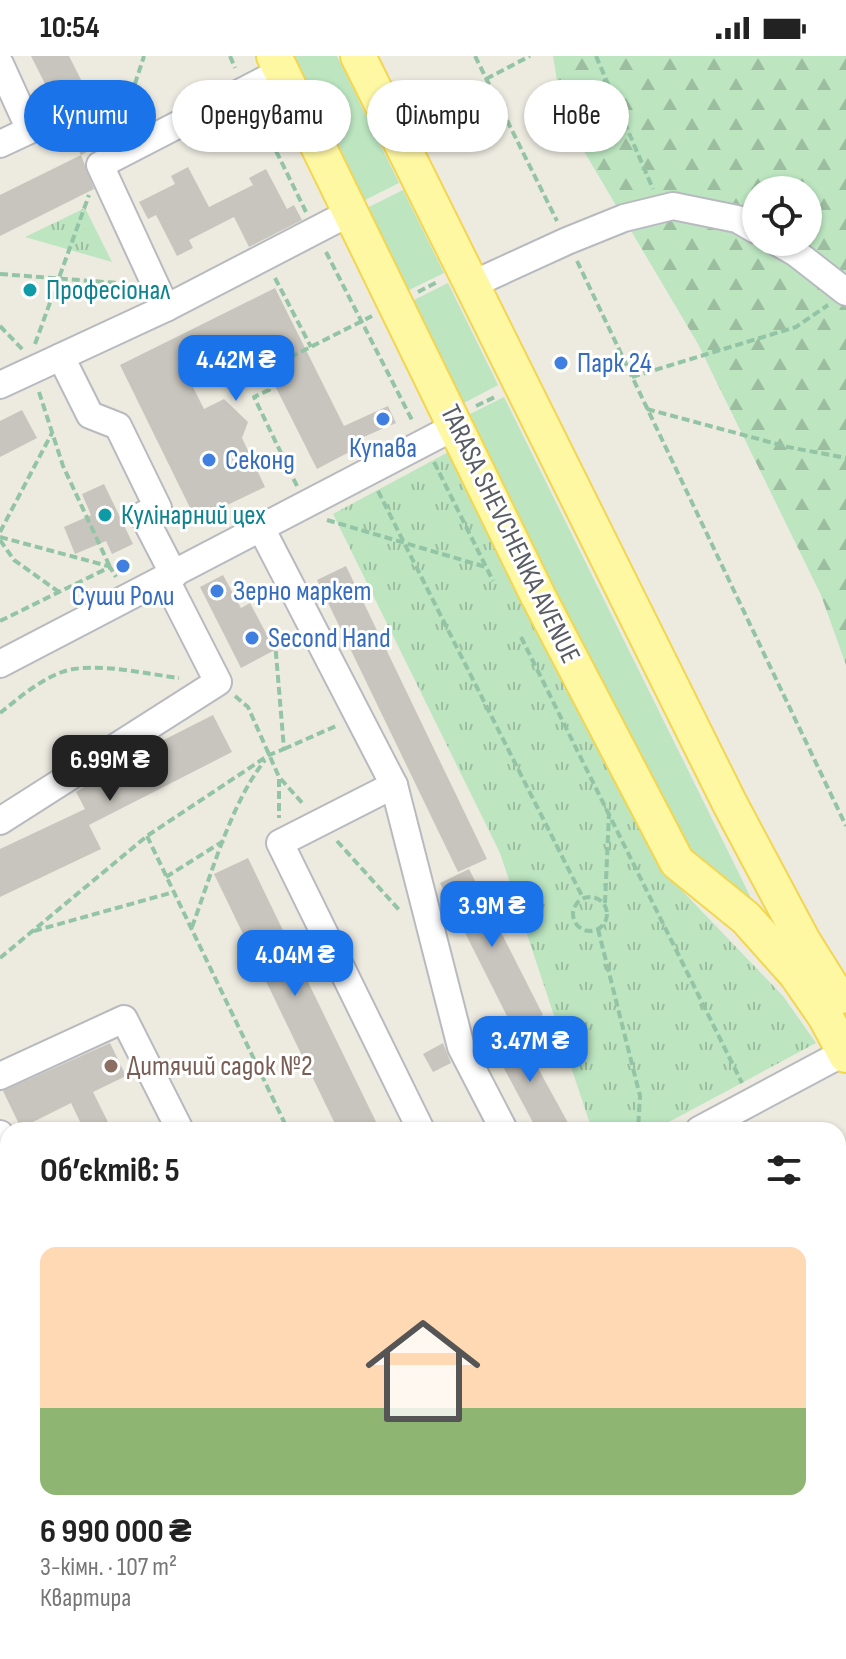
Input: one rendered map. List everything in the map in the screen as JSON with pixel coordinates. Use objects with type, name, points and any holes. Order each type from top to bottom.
[{"type":"main road","points":[[358,56],[730,804],[803,941],[831,989],[846,1006]]},
{"type":"main road","name":"TARASA SHEVCHENKA AVENUE","points":[[278,63],[538,596],[677,862],[746,918],[796,974],[825,1016],[845,1054]]},
{"type":"street","points":[[257,80],[278,63]]},
{"type":"street","points":[[0,64],[30,130],[0,144]]},
{"type":"street","points":[[166,308],[100,165],[172,128]]},
{"type":"street","points":[[467,277],[624,218],[673,206],[742,222]]},
{"type":"street","points":[[0,385],[166,308],[351,212]]},
{"type":"street","points":[[800,256],[846,292]]},
{"type":"street","points":[[0,821],[218,682],[143,515],[158,508],[118,426],[90,415],[61,357]]},
{"type":"street","points":[[0,664],[170,578],[305,503],[456,426]]},
{"type":"street","points":[[261,528],[394,785],[461,1047],[500,1122]]},
{"type":"street","points":[[394,785],[280,843],[417,1122]]},
{"type":"street","points":[[0,1076],[124,1019],[176,1122]]},
{"type":"street","points":[[714,1122],[845,1054]]},
{"type":"path","points":[[32,370],[35,338],[100,165],[119,135],[144,56]]},
{"type":"path","points":[[230,56],[242,80]]},
{"type":"path","points":[[475,56],[567,241],[846,826]]},
{"type":"path","points":[[486,79],[530,56]]},
{"type":"path","points":[[596,56],[662,209]]},
{"type":"path","points":[[277,152],[493,581]]},
{"type":"path","points":[[264,257],[311,347]]},
{"type":"path","points":[[0,274],[118,283]]},
{"type":"path","points":[[291,473],[254,397],[269,390],[261,372],[396,303],[467,277]]},
{"type":"path","points":[[632,377],[796,327],[846,292]]},
{"type":"path","points":[[0,326],[20,345],[32,370],[63,466],[110,567],[0,536]]},
{"type":"path","points":[[647,409],[788,447],[846,458]]},
{"type":"path","points":[[0,536],[52,433]]},
{"type":"path","points":[[368,471],[583,898]]},
{"type":"path","points":[[305,503],[312,516],[486,567]]},
{"type":"path","points":[[0,536],[14,560],[59,592]]},
{"type":"path","points":[[274,630],[284,749]]},
{"type":"path","points":[[521,637],[752,1102]]},
{"type":"path","points":[[0,713],[38,684],[63,671],[86,668],[218,682]]},
{"type":"path","points":[[0,958],[147,836],[269,755],[358,716]]},
{"type":"path","points":[[191,929],[250,779],[269,755]]},
{"type":"path","points":[[279,777],[280,843]]},
{"type":"path","points":[[605,903],[595,897],[583,898],[573,909],[574,920],[586,931],[598,929],[607,921],[609,813]]},
{"type":"path","points":[[147,836],[284,1122]]},
{"type":"path","points":[[166,877],[225,840]]},
{"type":"path","points":[[32,932],[174,892]]},
{"type":"path","points":[[598,929],[640,1096],[638,1122]]},
{"type":"green space","points":[[292,56],[337,56],[349,80],[304,80]]},
{"type":"green space","points":[[553,56],[846,56],[846,665],[821,595],[698,344],[584,152],[629,152],[629,80],[557,80]]},
{"type":"green space","points":[[351,85],[367,117],[367,152],[384,152],[399,183],[363,201],[339,152],[351,152]]},
{"type":"green space","points":[[403,190],[444,273],[407,291],[367,208]]},
{"type":"green space","points":[[85,208],[112,262],[25,237]]},
{"type":"green space","points":[[448,283],[498,385],[462,404],[412,301]]},
{"type":"green space","points":[[504,397],[754,904],[676,841],[468,415]]},
{"type":"green space","points":[[454,449],[669,877],[783,996],[816,1043],[669,1122],[589,1122],[500,853],[333,514]]},
{"type":"building","points":[[31,56],[69,56],[81,80],[43,80]]},
{"type":"building","points":[[81,155],[94,189],[0,236],[0,195]]},
{"type":"building","points":[[188,167],[209,207],[253,185],[249,178],[266,169],[287,209],[294,205],[302,220],[249,247],[234,217],[189,240],[193,248],[177,256],[156,215],[148,219],[139,202],[175,184],[171,176]]},
{"type":"building","points":[[275,288],[344,426],[388,406],[396,423],[352,442],[355,449],[317,469],[253,342],[187,375],[204,409],[224,399],[248,422],[242,438],[265,487],[196,520],[120,365]]},
{"type":"building","points":[[22,410],[37,438],[0,457],[0,421]]},
{"type":"building","points":[[104,484],[133,544],[112,554],[106,541],[75,554],[64,527],[91,515],[82,494]]},
{"type":"building","points":[[346,566],[487,859],[458,872],[317,580]]},
{"type":"building","points":[[223,575],[241,608],[250,603],[275,650],[241,668],[200,587]]},
{"type":"building","points":[[213,715],[232,752],[89,825],[101,849],[0,897],[0,849],[85,809],[76,792],[130,757]]},
{"type":"building","points":[[248,858],[376,1122],[334,1122],[214,874]]},
{"type":"building","points":[[469,869],[543,1015],[514,1030],[440,883]]},
{"type":"building","points":[[517,1030],[568,1122],[533,1122],[491,1044]]},
{"type":"building","points":[[110,1043],[126,1076],[93,1092],[108,1122],[80,1122],[71,1103],[33,1122],[18,1122],[3,1091]]},
{"type":"building","points":[[443,1043],[451,1063],[433,1072],[423,1054]]},
{"type":"place","name":"Професіонал","points":[[30,290]]},
{"type":"place","name":"Парк 24","points":[[561,363]]},
{"type":"place","name":"Купава","points":[[383,419]]},
{"type":"place","name":"Секонд","points":[[209,460]]},
{"type":"place","name":"Кулінарний цех","points":[[105,515]]},
{"type":"place","name":"Суши Роли","points":[[123,566]]},
{"type":"place","name":"Зерно маркет","points":[[217,591]]},
{"type":"place","name":"Second Hand","points":[[252,638]]},
{"type":"place","name":"Дитячий садок №2","points":[[111,1066]]}]
